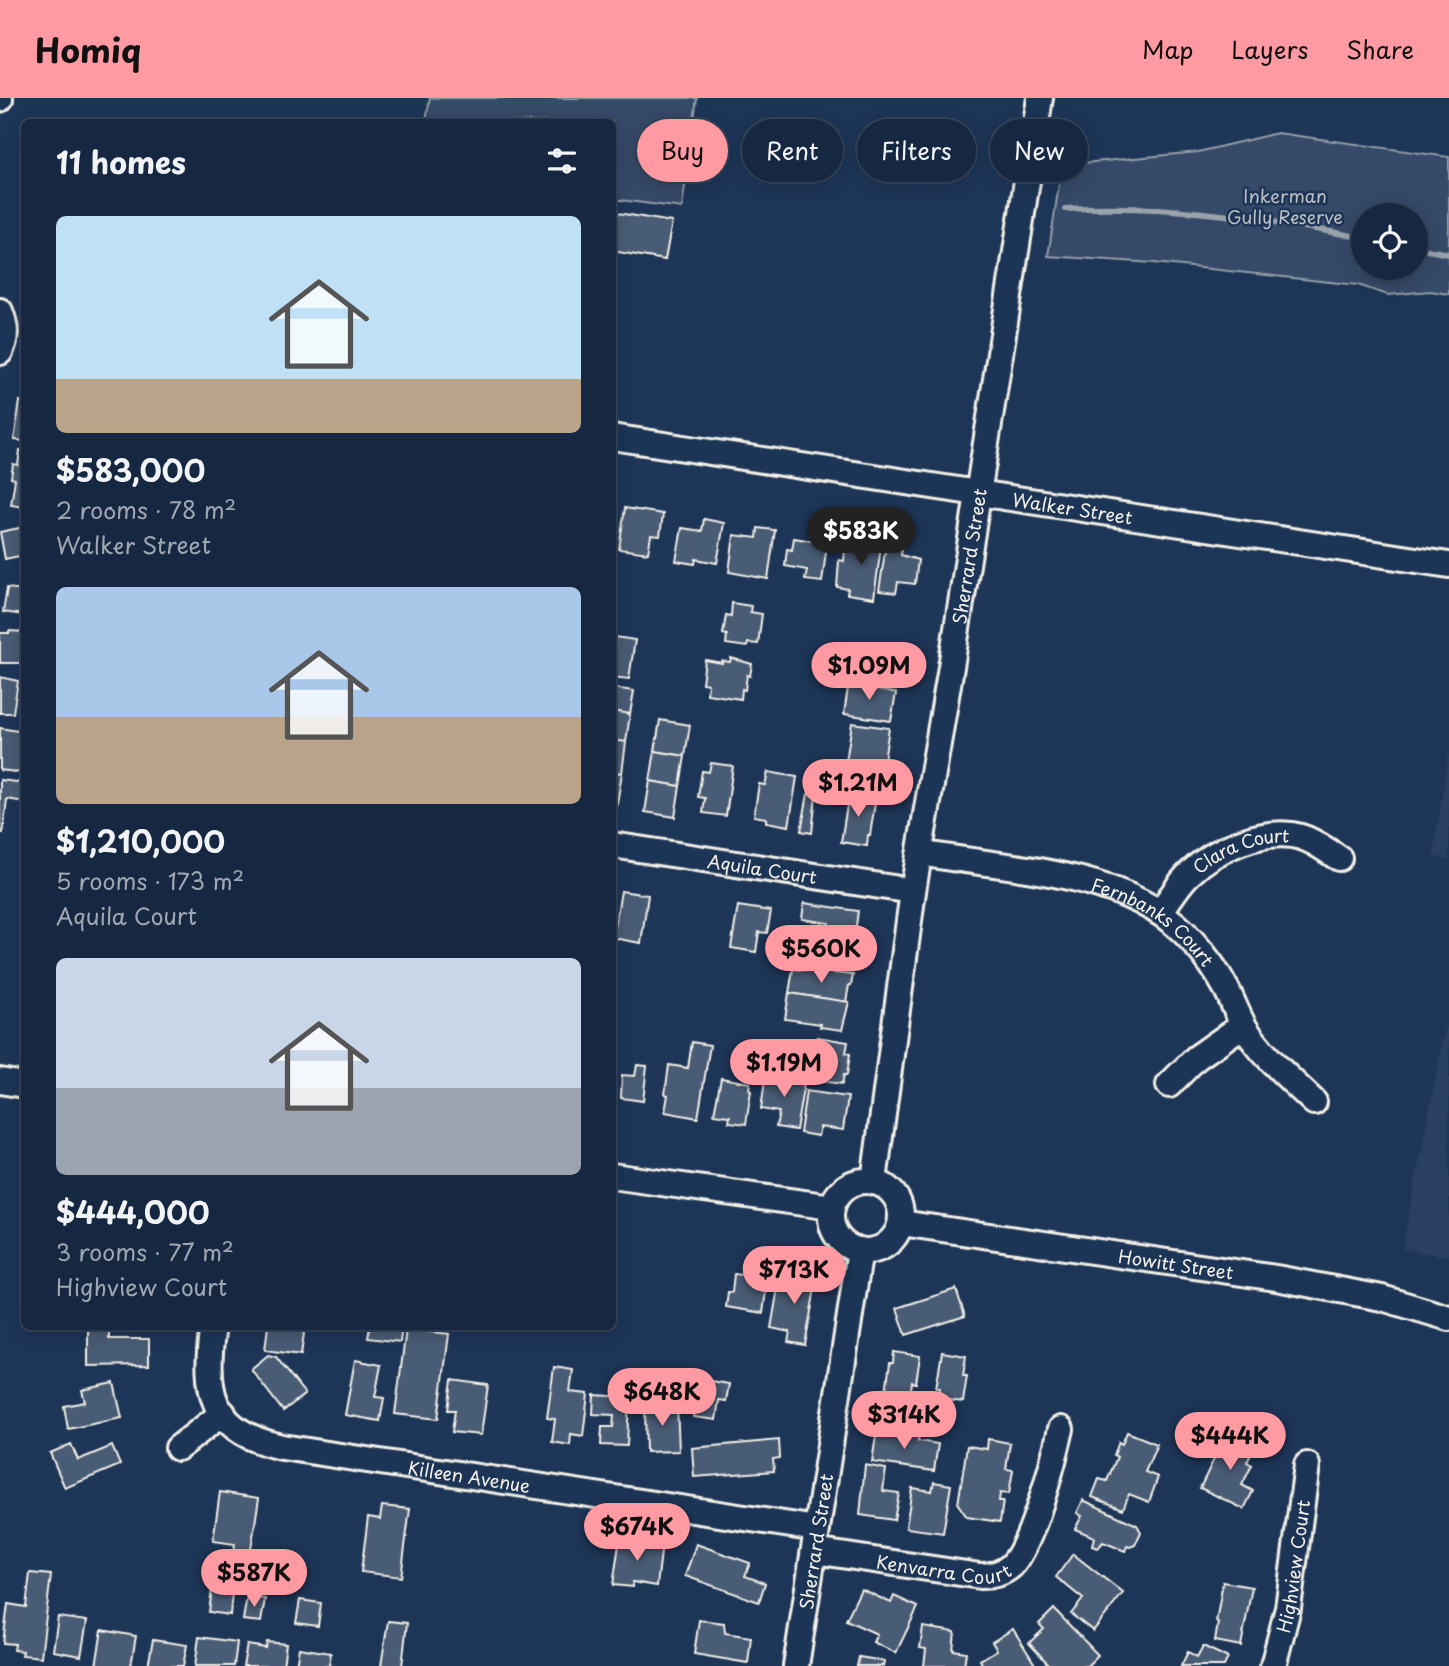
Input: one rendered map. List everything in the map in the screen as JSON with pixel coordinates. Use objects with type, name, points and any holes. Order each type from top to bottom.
[{"type":"street","name":"Sherrard Street","points":[[873,1181],[913,891],[1040,98]]},
{"type":"street","points":[[0,311],[10,343]]},
{"type":"street","name":"Walker Street","points":[[616,438],[1449,565]]},
{"type":"street","name":"Clara Court","points":[[1160,912],[1199,864],[1250,840],[1278,834],[1293,835],[1309,840],[1339,858]]},
{"type":"street","name":"Aquila Court","points":[[616,846],[913,891]]},
{"type":"street","name":"Fernbanks Court","points":[[920,853],[1093,883],[1136,898],[1160,912],[1192,940],[1214,969],[1243,1025],[1261,1050],[1314,1102]]},
{"type":"street","points":[[1169,1086],[1196,1058],[1243,1025]]},
{"type":"street","points":[[0,1081],[21,1084]]},
{"type":"street","points":[[616,1177],[832,1207]]},
{"type":"street","points":[[873,1181],[894,1194],[901,1210],[901,1223],[887,1244],[872,1251],[860,1250],[844,1243],[837,1235],[832,1224],[832,1207],[845,1188],[856,1182],[873,1181]]},
{"type":"street","name":"Howitt Street","points":[[901,1223],[1276,1278],[1382,1298],[1449,1318]]},
{"type":"street","name":"Sherrard Street","points":[[796,1666],[860,1250]]},
{"type":"street","name":"Killeen Avenue","points":[[213,1330],[208,1368],[209,1385],[214,1399],[223,1413],[243,1433],[261,1442],[815,1540]]},
{"type":"street","points":[[178,1448],[223,1413]]},
{"type":"street","name":"Kenvarra Court","points":[[815,1540],[981,1576],[1001,1572],[1014,1563],[1021,1550],[1050,1474],[1061,1429]]},
{"type":"street","name":"Highview Court","points":[[1273,1666],[1288,1608],[1307,1465]]},
{"type":"shaded area","points":[[1449,749],[1449,860],[1433,856]]},
{"type":"shaded area","points":[[1449,1009],[1449,1257],[1402,1249]]},
{"type":"green space","points":[[430,98],[697,98],[694,119],[637,119],[637,182],[686,182],[682,208],[616,199],[616,119],[426,119]]},
{"type":"green space","name":"Inkerman Gully Reserve","points":[[1277,133],[1449,157],[1449,294],[1430,291],[1388,295],[1358,285],[1154,263],[1048,256],[1059,182],[1088,182],[1088,163],[1198,152]]},
{"type":"building","points":[[616,213],[672,222],[665,260],[616,252]]},
{"type":"building","points":[[20,401],[21,441],[14,440]]},
{"type":"building","points":[[20,450],[21,507],[11,505],[15,479],[11,478],[13,464],[18,465]]},
{"type":"building","points":[[625,508],[663,514],[660,536],[651,535],[648,553],[619,549]]},
{"type":"building","points":[[704,519],[724,523],[717,563],[696,559],[695,564],[676,561],[682,528],[702,531]]},
{"type":"building","points":[[21,528],[21,556],[5,559],[0,532]]},
{"type":"building","points":[[758,528],[775,530],[768,579],[729,572],[734,535],[757,538]]},
{"type":"building","points":[[813,535],[828,537],[822,582],[805,580],[807,570],[785,566],[787,549],[792,550],[794,538],[812,541]]},
{"type":"building","points":[[854,535],[882,539],[874,598],[847,594],[848,589],[837,587],[839,560],[844,561],[845,549],[852,550]]},
{"type":"building","points":[[886,545],[902,548],[901,555],[918,560],[915,584],[898,582],[896,593],[879,591]]},
{"type":"building","points":[[7,588],[21,590],[21,615],[3,612]]},
{"type":"building","points":[[732,603],[751,606],[750,612],[762,614],[758,644],[748,643],[747,647],[726,644],[727,635],[723,634],[726,615],[731,616]]},
{"type":"building","points":[[21,632],[21,663],[0,663],[0,633]]},
{"type":"building","points":[[616,637],[635,640],[629,679],[616,677]]},
{"type":"building","points":[[731,658],[752,664],[741,699],[707,694],[708,684],[702,683],[705,660],[722,663],[730,662]]},
{"type":"building","points":[[0,677],[18,681],[13,713],[0,713]]},
{"type":"building","points":[[849,681],[896,693],[891,721],[844,714]]},
{"type":"building","points":[[616,689],[634,691],[630,714],[616,712]]},
{"type":"building","points":[[616,712],[630,714],[626,742],[616,741]]},
{"type":"building","points":[[660,720],[690,725],[685,756],[655,751]]},
{"type":"building","points":[[852,723],[889,728],[880,787],[843,781]]},
{"type":"building","points":[[0,728],[21,732],[21,773],[0,770]]},
{"type":"building","points":[[616,741],[626,742],[622,773],[616,772]]},
{"type":"building","points":[[655,751],[685,756],[680,786],[650,781]]},
{"type":"building","points":[[711,763],[733,766],[726,816],[703,813],[705,798],[698,797],[702,771],[709,772]]},
{"type":"building","points":[[616,772],[622,773],[616,810]]},
{"type":"building","points":[[768,772],[797,777],[789,826],[766,822],[766,818],[754,816],[759,784],[765,785]]},
{"type":"building","points":[[0,780],[21,783],[21,801],[7,799],[3,833],[0,832]]},
{"type":"building","points":[[650,781],[680,786],[675,817],[645,812]]},
{"type":"building","points":[[849,793],[876,797],[867,846],[841,842]]},
{"type":"building","points":[[808,794],[816,795],[812,833],[801,831]]},
{"type":"building","points":[[621,891],[648,895],[641,943],[616,939]]},
{"type":"building","points":[[804,903],[858,911],[851,962],[824,959],[829,923],[802,919]]},
{"type":"building","points":[[738,906],[771,911],[767,933],[759,932],[756,952],[731,948]]},
{"type":"building","points":[[793,969],[853,975],[846,1002],[789,993]]},
{"type":"building","points":[[789,993],[849,1002],[842,1030],[785,1019]]},
{"type":"building","points":[[817,1037],[848,1042],[846,1053],[850,1054],[847,1075],[844,1075],[842,1084],[806,1079],[808,1066],[812,1066]]},
{"type":"building","points":[[692,1042],[710,1045],[698,1118],[665,1112],[669,1065],[688,1068]]},
{"type":"building","points":[[637,1065],[647,1066],[643,1101],[621,1098],[622,1075],[635,1076]]},
{"type":"building","points":[[783,1073],[805,1077],[796,1130],[776,1127],[779,1112],[761,1109],[765,1080],[781,1082]]},
{"type":"building","points":[[721,1078],[750,1083],[746,1124],[729,1122],[730,1116],[714,1114]]},
{"type":"building","points":[[806,1091],[848,1097],[843,1130],[820,1127],[818,1136],[800,1133]]},
{"type":"building","points":[[755,1267],[769,1269],[763,1313],[726,1307],[728,1292],[732,1292],[734,1274],[753,1276]]},
{"type":"building","points":[[781,1271],[817,1277],[805,1345],[788,1342],[790,1332],[771,1328]]},
{"type":"building","points":[[956,1289],[965,1316],[906,1335],[897,1308]]},
{"type":"building","points":[[88,1330],[109,1330],[109,1339],[149,1339],[149,1365],[88,1366]]},
{"type":"building","points":[[268,1330],[304,1330],[301,1355],[265,1350]]},
{"type":"building","points":[[369,1330],[402,1330],[400,1342],[368,1338]]},
{"type":"building","points":[[406,1330],[449,1334],[438,1419],[395,1414]]},
{"type":"building","points":[[894,1352],[920,1356],[916,1383],[912,1382],[909,1401],[885,1398]]},
{"type":"building","points":[[942,1352],[966,1356],[963,1376],[967,1376],[963,1402],[939,1399],[940,1388],[936,1388]]},
{"type":"building","points":[[268,1355],[276,1357],[305,1394],[283,1411],[251,1369]]},
{"type":"building","points":[[355,1360],[381,1365],[375,1397],[384,1398],[380,1421],[345,1415]]},
{"type":"building","points":[[554,1367],[573,1370],[570,1392],[588,1394],[583,1436],[571,1434],[570,1445],[552,1442],[555,1419],[547,1418]]},
{"type":"building","points":[[698,1379],[729,1384],[726,1401],[719,1400],[716,1420],[693,1417]]},
{"type":"building","points":[[452,1380],[488,1385],[481,1435],[452,1432],[455,1410],[448,1410]]},
{"type":"building","points":[[114,1383],[122,1418],[68,1429],[64,1406],[85,1402],[82,1390]]},
{"type":"building","points":[[594,1395],[629,1397],[627,1446],[601,1445],[602,1427],[613,1427],[614,1415],[593,1414]]},
{"type":"building","points":[[677,1404],[679,1451],[646,1452],[645,1406]]},
{"type":"building","points":[[877,1429],[919,1435],[918,1441],[938,1444],[934,1471],[872,1462]]},
{"type":"building","points":[[1127,1432],[1157,1444],[1145,1472],[1158,1477],[1149,1502],[1129,1494],[1123,1509],[1092,1497],[1099,1479],[1107,1481],[1117,1457],[1114,1455],[1119,1442],[1122,1444]]},
{"type":"building","points":[[1226,1434],[1255,1447],[1247,1462],[1252,1465],[1242,1485],[1253,1491],[1244,1509],[1200,1488]]},
{"type":"building","points":[[988,1439],[1010,1443],[1006,1469],[1013,1470],[1009,1494],[1000,1493],[999,1501],[1003,1501],[1000,1522],[967,1517],[958,1504],[967,1446],[987,1449]]},
{"type":"building","points":[[779,1440],[780,1458],[773,1459],[774,1471],[694,1477],[692,1448]]},
{"type":"building","points":[[71,1444],[78,1460],[112,1446],[120,1465],[65,1488],[50,1453]]},
{"type":"building","points":[[865,1465],[886,1469],[883,1491],[899,1493],[894,1520],[860,1515]]},
{"type":"building","points":[[934,1482],[951,1485],[943,1533],[906,1528],[912,1488],[932,1491]]},
{"type":"building","points":[[220,1492],[259,1498],[250,1556],[233,1554],[235,1544],[213,1541]]},
{"type":"building","points":[[1083,1500],[1137,1525],[1141,1532],[1135,1545],[1127,1546],[1125,1551],[1103,1542],[1098,1548],[1092,1546],[1094,1537],[1075,1529],[1082,1516],[1077,1513]]},
{"type":"building","points":[[382,1506],[410,1509],[401,1577],[361,1572],[368,1517],[380,1519]]},
{"type":"building","points":[[620,1537],[662,1543],[657,1586],[633,1582],[633,1587],[613,1585]]},
{"type":"building","points":[[696,1544],[750,1563],[745,1576],[765,1583],[759,1602],[685,1576]]},
{"type":"building","points":[[1073,1554],[1123,1593],[1093,1631],[1071,1614],[1083,1599],[1056,1577]]},
{"type":"building","points":[[30,1573],[51,1575],[41,1657],[22,1655],[23,1651],[14,1650],[15,1644],[3,1643],[8,1604],[26,1607]]},
{"type":"building","points":[[1223,1582],[1252,1587],[1241,1646],[1215,1641]]},
{"type":"building","points":[[212,1589],[232,1592],[230,1615],[209,1612]]},
{"type":"building","points":[[861,1589],[891,1603],[894,1596],[918,1607],[896,1653],[873,1642],[877,1634],[846,1620]]},
{"type":"building","points":[[247,1596],[265,1599],[261,1622],[243,1620]]},
{"type":"building","points":[[300,1600],[321,1603],[318,1626],[296,1623]]},
{"type":"building","points":[[1054,1609],[1098,1655],[1087,1666],[1050,1666],[1029,1643],[1044,1629],[1039,1624]]},
{"type":"building","points":[[58,1617],[87,1621],[81,1656],[53,1651]]},
{"type":"building","points":[[699,1620],[724,1623],[725,1633],[751,1637],[748,1663],[694,1654]]},
{"type":"building","points":[[388,1621],[407,1623],[402,1666],[381,1666]]},
{"type":"building","points":[[923,1627],[955,1632],[953,1650],[966,1652],[964,1666],[924,1666],[926,1649],[920,1648]]},
{"type":"building","points":[[1013,1629],[1036,1666],[983,1666],[980,1660],[997,1650],[992,1642]]},
{"type":"building","points":[[102,1630],[136,1636],[131,1666],[96,1666]]},
{"type":"building","points":[[199,1637],[237,1642],[234,1666],[195,1666]]},
{"type":"building","points":[[153,1640],[187,1645],[183,1666],[148,1666]]},
{"type":"building","points":[[267,1642],[286,1644],[283,1666],[243,1666],[247,1645],[266,1648]]},
{"type":"building","points":[[1203,1646],[1228,1658],[1224,1666],[1181,1666],[1188,1652],[1197,1657]]},
{"type":"building","points":[[299,1648],[331,1653],[329,1666],[296,1666]]},
{"type":"building","points":[[859,1657],[884,1661],[883,1666],[857,1666]]},
{"type":"waterway","points":[[1066,209],[1141,208],[1216,214],[1351,236]]},
{"type":"waterway","points":[[1428,250],[1449,254]]}]
